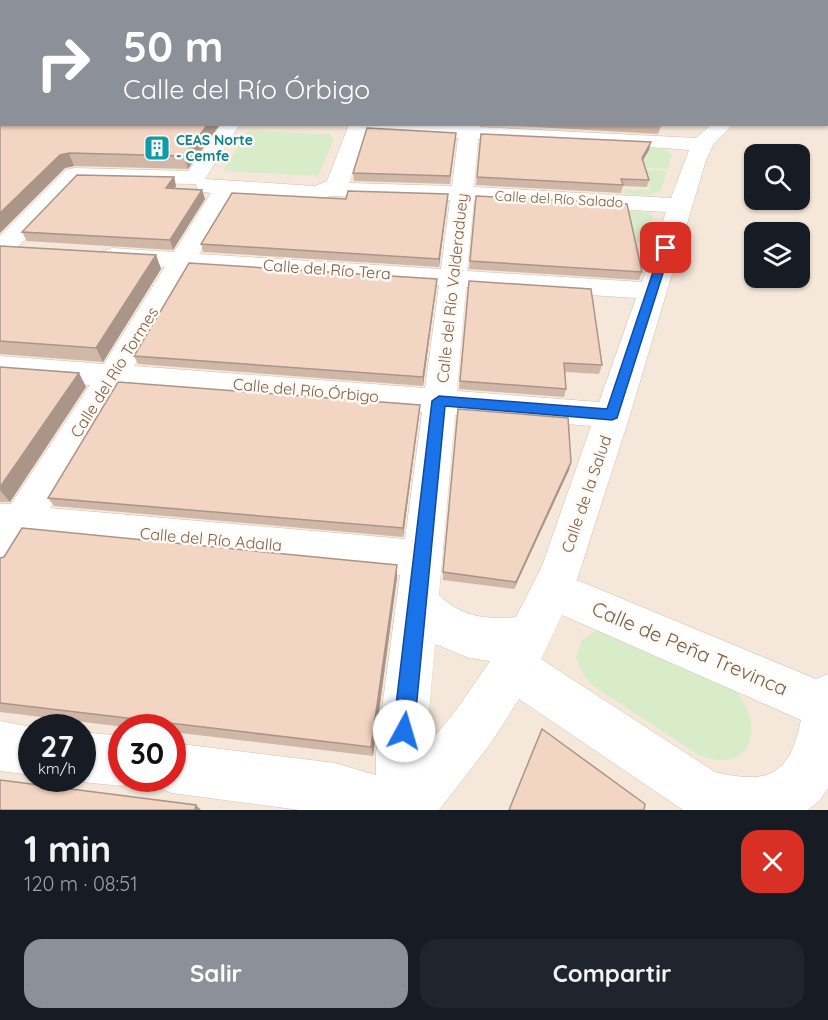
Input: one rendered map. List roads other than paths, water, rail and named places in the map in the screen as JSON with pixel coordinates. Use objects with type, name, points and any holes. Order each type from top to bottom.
[{"type":"street","points":[[1,250],[75,175],[195,178],[230,126]]},
{"type":"street","points":[[330,189],[337,184],[357,126]]},
{"type":"street","points":[[385,126],[470,129],[664,142],[710,132]]},
{"type":"street","name":"Calle del Río Valderaduey","points":[[405,809],[401,753],[470,129]]},
{"type":"street","name":"Calle de la Salud","points":[[405,809],[480,720],[522,651],[552,590],[612,415],[694,160],[710,132]]},
{"type":"street","name":"Calle del Río Salado","points":[[195,178],[198,184],[203,186],[310,193],[343,188],[680,206]]},
{"type":"street","name":"Calle del Río Tormes","points":[[0,555],[10,521],[112,375],[226,188]]},
{"type":"street","points":[[1,250],[40,251]]},
{"type":"street","name":"Calle del Río Tera","points":[[86,254],[652,291]]},
{"type":"street","name":"Calle del Río Órbigo","points":[[0,367],[612,415]]},
{"type":"street","name":"Calle del Río Adalla","points":[[10,521],[422,559]]},
{"type":"street","name":"Calle de Peña Trevinca","points":[[522,651],[699,791],[733,806],[754,808],[788,797],[800,786],[811,770],[817,753],[827,702],[552,590]]},
{"type":"street","points":[[417,602],[424,611],[445,627],[470,638],[502,641],[522,651]]},
{"type":"street","points":[[0,746],[18,748]]},
{"type":"street","points":[[186,770],[342,790],[405,809]]},
{"type":"place","name":"CEAS Norte - Cemfe","points":[[157,148]]}]
